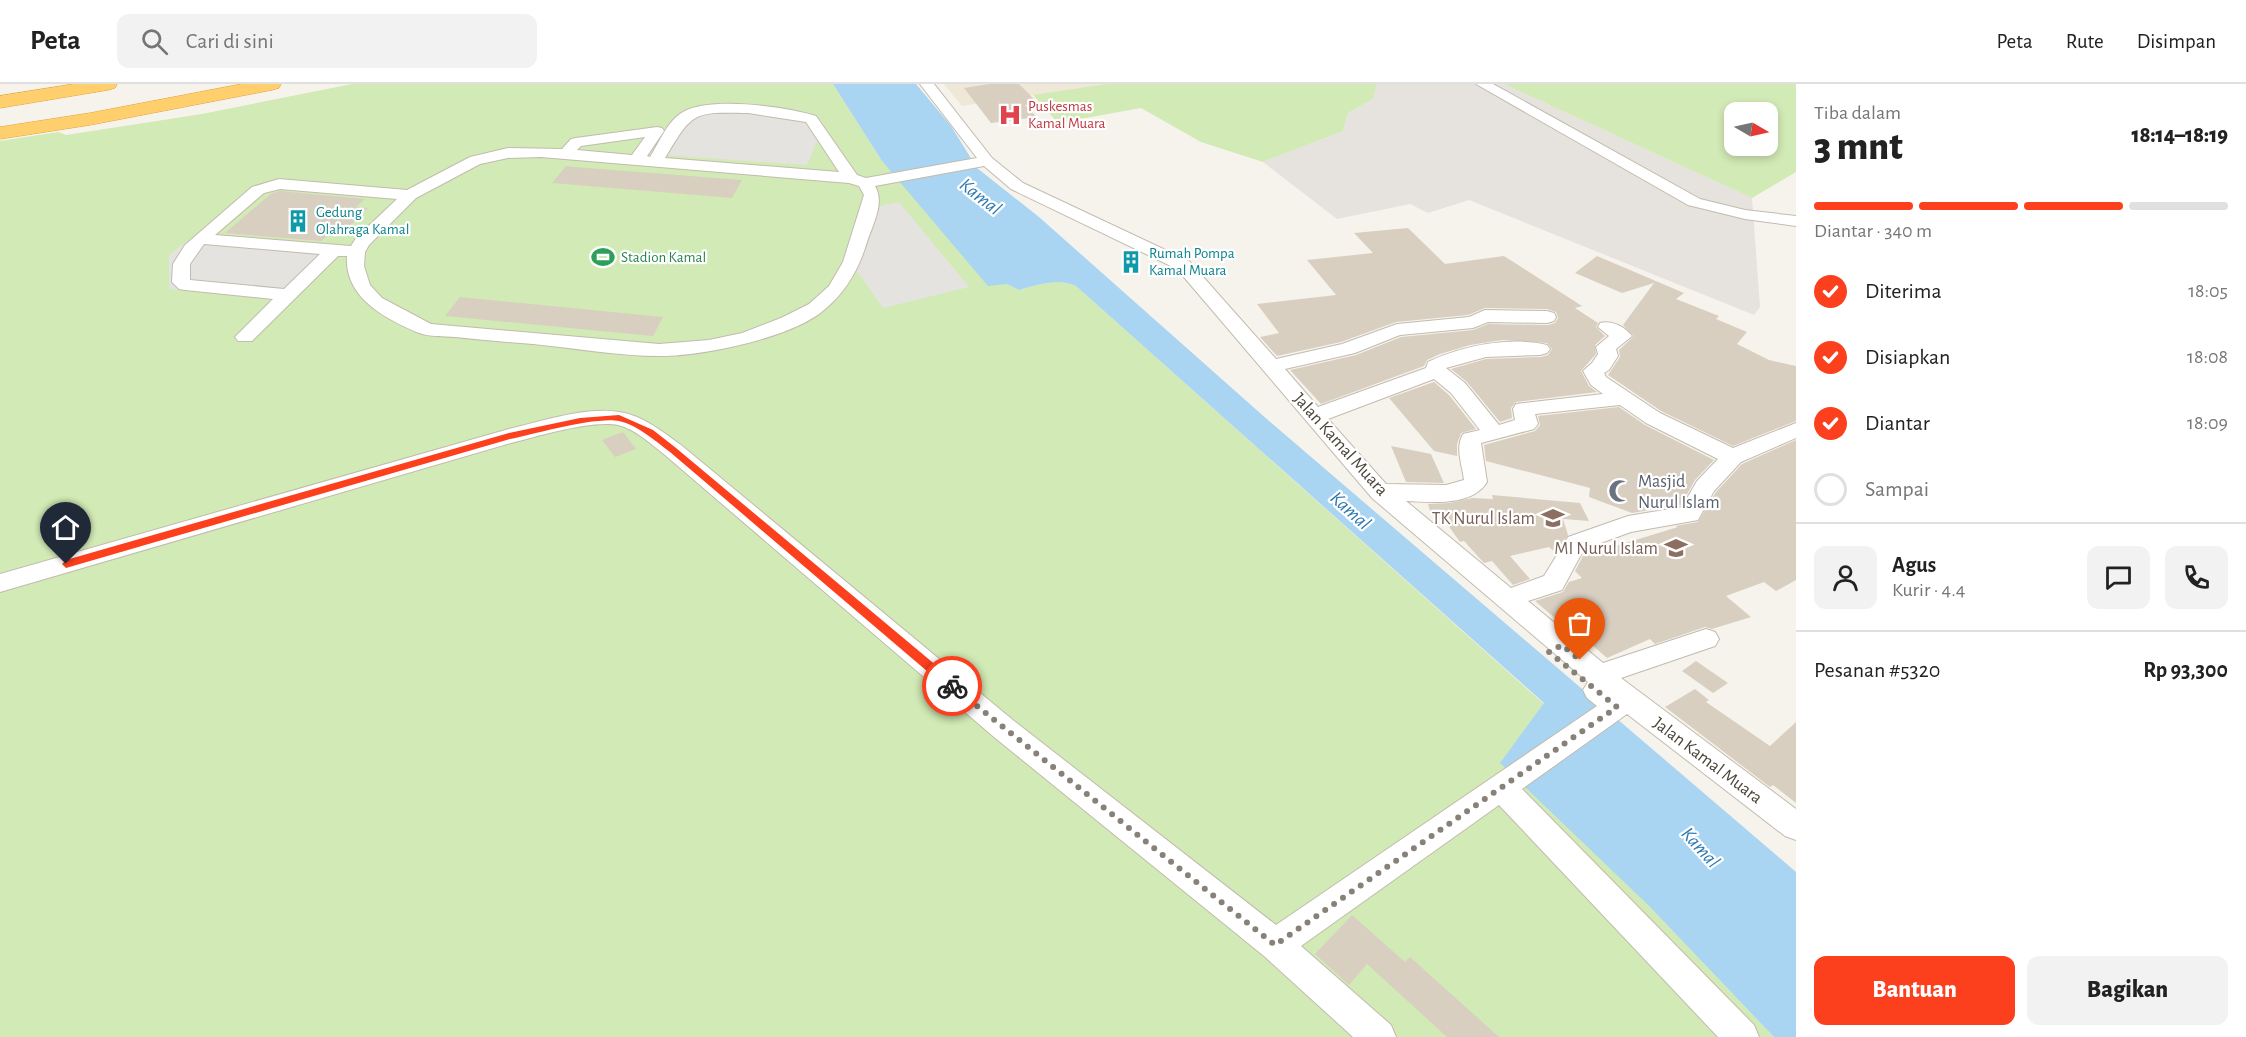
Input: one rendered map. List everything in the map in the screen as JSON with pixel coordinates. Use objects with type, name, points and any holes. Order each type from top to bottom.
[{"type":"highway","points":[[0,102],[108,84]]},
{"type":"highway","points":[[0,123],[222,84]]},
{"type":"highway","points":[[0,133],[119,114],[272,84]]},
{"type":"street","name":"Jalan Kamal Muara","points":[[927,84],[982,162],[1036,197],[1183,265],[1380,492],[1624,696],[1796,826]]},
{"type":"street","points":[[1483,84],[1694,202],[1770,220],[1796,221]]},
{"type":"street","points":[[645,158],[683,119],[693,112],[725,109],[787,113],[811,119],[858,180],[872,195],[870,208],[852,262],[836,289],[816,308],[788,322],[748,337],[709,346],[659,350],[427,329],[375,302],[360,286],[355,266],[356,252],[410,195],[475,160],[508,153],[569,151],[858,180],[889,178],[982,162]]},
{"type":"street","points":[[569,151],[576,142],[657,130],[645,158]]},
{"type":"street","points":[[288,295],[185,285],[181,282],[182,260],[188,250],[200,239],[265,186],[279,184],[410,195]]},
{"type":"street","points":[[200,239],[356,252]]},
{"type":"street","points":[[245,337],[334,250]]},
{"type":"street","points":[[1272,366],[1348,349],[1396,330],[1473,322],[1485,316],[1547,317]]},
{"type":"street","points":[[1607,327],[1622,336],[1606,347],[1608,356],[1602,360],[1602,366],[1593,371],[1598,381],[1653,418],[1733,457]]},
{"type":"street","points":[[1493,432],[1458,388],[1437,371],[1435,366],[1441,362],[1477,352],[1515,348],[1540,349]]},
{"type":"street","points":[[1315,416],[1406,383],[1415,377],[1437,371]]},
{"type":"street","points":[[1380,492],[1450,494],[1473,487],[1476,482],[1469,442],[1471,439],[1527,424],[1528,418],[1523,409],[1624,398]]},
{"type":"street","points":[[0,583],[509,436],[580,421],[619,418],[650,432],[673,450],[1004,729],[1275,945],[1379,1037]]},
{"type":"street","points":[[1507,599],[1553,584],[1576,543],[1628,524],[1690,514],[1705,486],[1733,457],[1796,430]]},
{"type":"street","points":[[1599,675],[1706,639]]},
{"type":"street","points":[[1275,945],[1617,707],[1549,652],[1562,645]]},
{"type":"street","points":[[1508,784],[1742,1037]]},
{"type":"shaded area","points":[[944,84],[1106,84],[962,106]]},
{"type":"shaded area","points":[[1377,84],[1504,84],[1752,198],[1760,307],[1754,315],[1469,200],[1428,213],[1410,204],[1337,219],[1263,162],[1343,131],[1348,113],[1373,99]]},
{"type":"shaded area","points":[[725,104],[785,108],[817,116],[824,125],[807,165],[649,154],[682,110]]},
{"type":"shaded area","points":[[899,202],[969,287],[883,308],[856,270],[867,246],[875,207]]},
{"type":"shaded area","points":[[187,241],[339,256],[294,301],[169,289],[169,255]]},
{"type":"green space","points":[[352,84],[833,84],[882,161],[1007,284],[1019,290],[1055,282],[1076,286],[1544,704],[1501,762],[1649,906],[1774,1037],[0,1037],[0,141],[58,132],[66,135],[202,114]]},
{"type":"green space","points":[[1106,84],[1377,84],[1373,99],[1348,113],[1343,131],[1263,162],[1201,142],[1141,108],[1058,123],[1033,95]]},
{"type":"green space","points":[[1504,84],[1796,84],[1796,172],[1752,198]]},
{"type":"water","name":"Kamal","points":[[833,84],[916,84],[951,126],[977,168],[1039,217],[1269,421],[1796,872],[1796,1037],[1774,1037],[1649,906],[1500,763],[1544,703],[1076,286],[1055,282],[1019,290],[1007,284],[988,286],[882,161]]},
{"type":"building","points":[[989,84],[1019,84],[1038,103],[1025,105],[1037,117],[991,123],[964,88]]},
{"type":"building","points":[[566,166],[742,180],[732,198],[552,183]]},
{"type":"building","name":"Gedung Olahraga Kamal","points":[[280,191],[365,199],[356,207],[368,208],[341,235],[329,234],[321,241],[225,233],[272,193]]},
{"type":"building","points":[[1408,228],[1445,264],[1504,256],[1582,306],[1575,308],[1598,323],[1596,327],[1605,336],[1595,345],[1596,354],[1581,371],[1589,386],[1597,392],[1516,402],[1511,408],[1512,418],[1500,422],[1467,382],[1451,369],[1486,359],[1541,357],[1548,355],[1552,349],[1547,343],[1502,340],[1470,345],[1440,354],[1427,360],[1424,366],[1321,404],[1290,370],[1356,355],[1401,337],[1473,330],[1488,324],[1548,325],[1555,323],[1558,318],[1556,312],[1547,309],[1485,308],[1468,315],[1396,322],[1341,342],[1277,356],[1260,337],[1279,333],[1257,304],[1336,295],[1307,260],[1373,253],[1354,233]]},
{"type":"building","points":[[1597,256],[1684,293],[1676,299],[1719,316],[1716,319],[1747,332],[1737,344],[1769,360],[1796,366],[1796,421],[1733,446],[1661,411],[1608,375],[1620,357],[1619,350],[1634,336],[1623,325],[1654,283],[1622,293],[1575,273]]},
{"type":"building","points":[[460,297],[663,317],[653,336],[445,316]]},
{"type":"building","points":[[1434,382],[1449,395],[1476,429],[1461,433],[1457,444],[1457,456],[1434,451],[1389,398]]},
{"type":"building","points":[[1619,407],[1645,425],[1714,460],[1695,480],[1681,505],[1632,513],[1589,497],[1590,488],[1486,461],[1484,445],[1535,431],[1540,425],[1538,416]]},
{"type":"building","points":[[623,432],[636,449],[615,457],[602,440]]},
{"type":"building","points":[[1796,440],[1796,580],[1776,591],[1764,582],[1726,596],[1751,617],[1712,629],[1705,627],[1655,644],[1650,639],[1607,658],[1568,624],[1564,626],[1535,601],[1563,592],[1569,582],[1582,578],[1575,571],[1583,556],[1678,527],[1675,526],[1698,522],[1716,492],[1742,464]]},
{"type":"building","points":[[1391,446],[1431,454],[1444,483],[1406,482]]},
{"type":"building","points":[[1492,495],[1580,503],[1589,521],[1563,519],[1568,535],[1556,553],[1549,547],[1510,556],[1530,579],[1513,585],[1492,561],[1484,563],[1464,541],[1460,542],[1440,514],[1431,514],[1428,504],[1450,503],[1472,498],[1493,499]]},
{"type":"building","points":[[1696,661],[1728,683],[1713,693],[1682,671]]},
{"type":"building","points":[[1695,689],[1709,700],[1706,702],[1770,746],[1796,722],[1796,803],[1773,785],[1770,787],[1665,707]]},
{"type":"building","points":[[1352,915],[1405,962],[1410,957],[1499,1037],[1447,1037],[1367,964],[1349,985],[1315,954]]},
{"type":"way so far","points":[[952,686],[1275,945],[1617,707],[1549,652],[1562,645],[1580,660]]},
{"type":"place","name":"Puskesmas Kamal Muara","points":[[1010,115]]},
{"type":"place","name":"Gedung Olahraga Kamal","points":[[298,221]]},
{"type":"place","name":"Stadion Kamal","points":[[603,257]]},
{"type":"place","name":"Rumah Pompa Kamal Muara","points":[[1131,262]]},
{"type":"place","name":"Masjid Nurul Islam","points":[[1620,491]]},
{"type":"place","name":"TK Nurul Islam","points":[[1553,518]]},
{"type":"place","name":"MI Nurul Islam","points":[[1676,548]]},
{"type":"route","points":[[66,564],[509,436],[580,421],[619,418],[650,432],[673,450],[952,686]]}]
